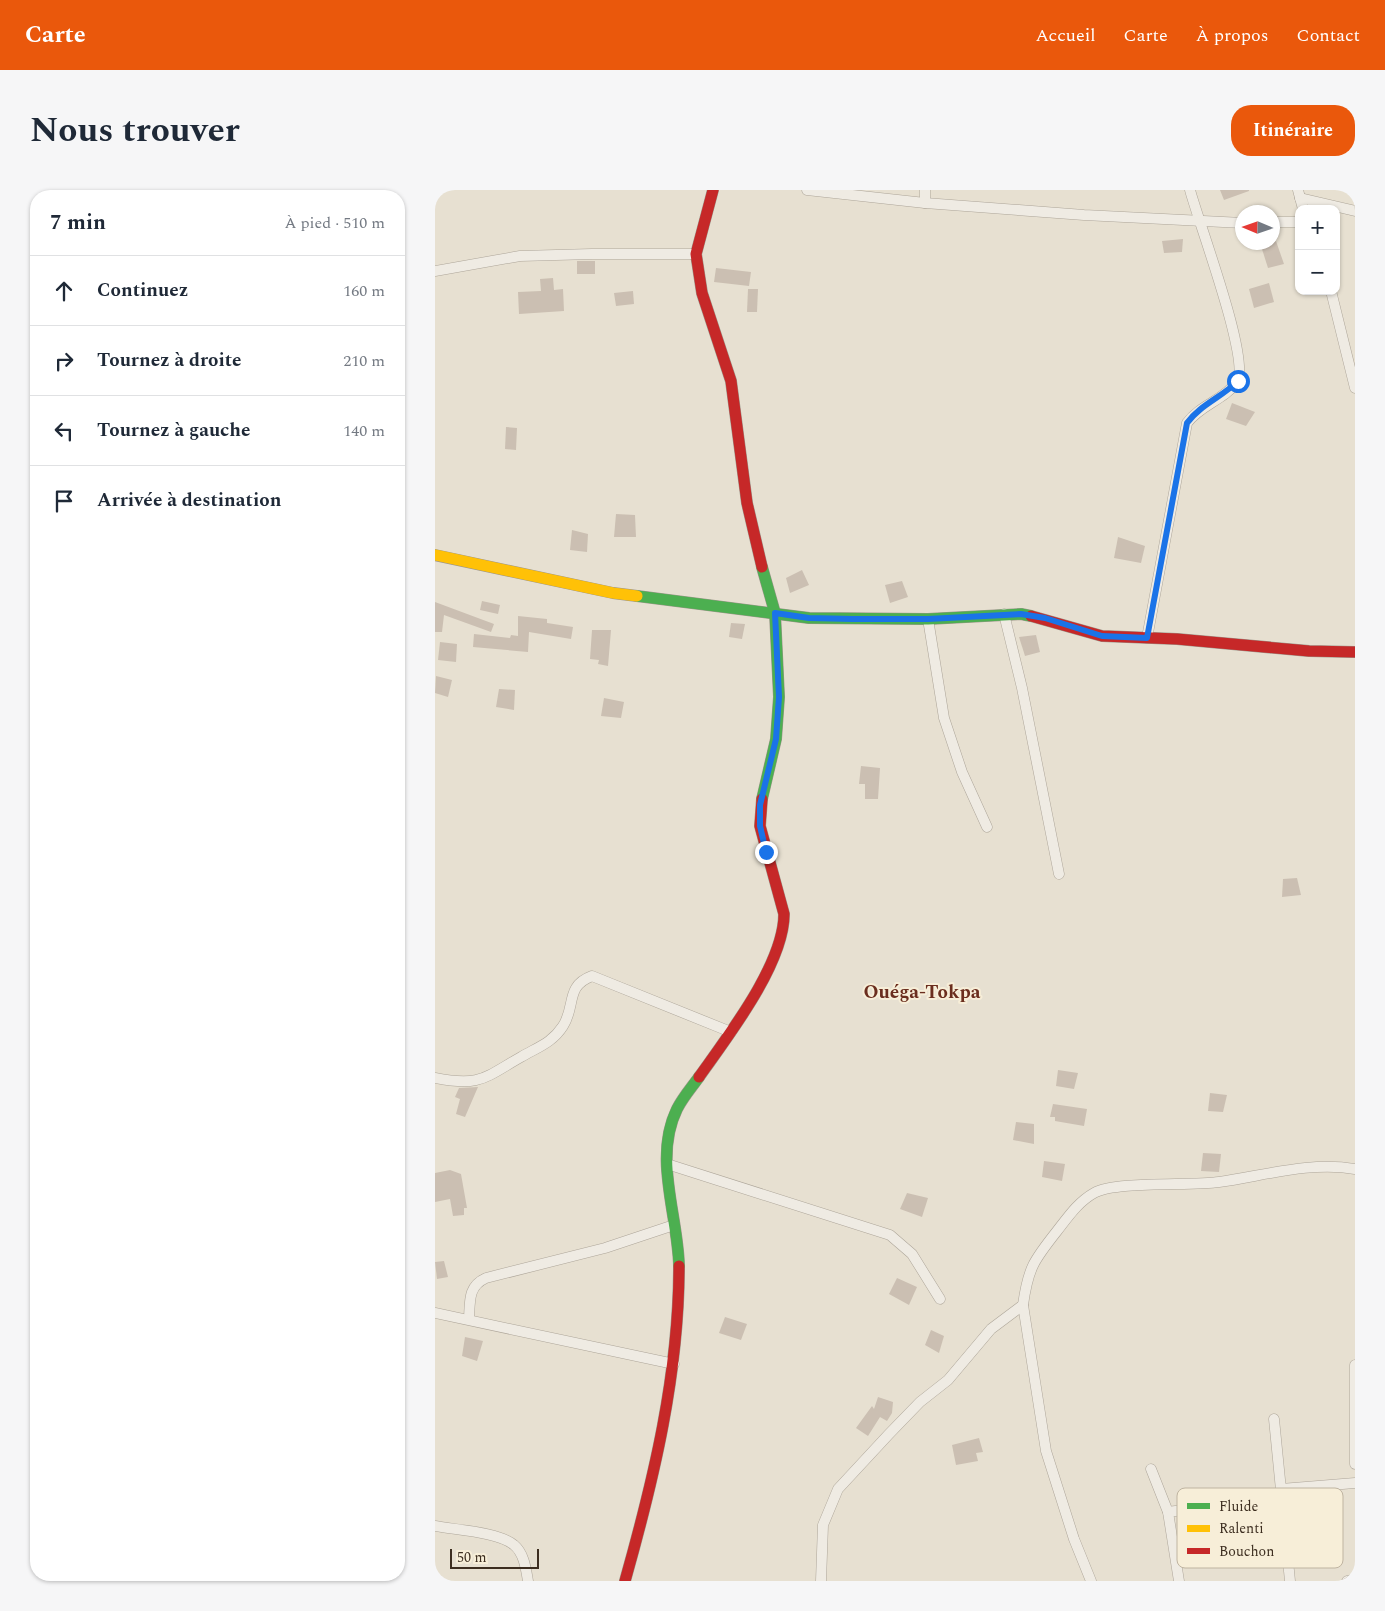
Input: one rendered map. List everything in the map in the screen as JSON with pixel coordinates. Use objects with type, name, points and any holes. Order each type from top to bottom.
[{"type":"street","points":[[625,1581],[651,1484],[674,1364],[679,1306],[679,1263],[667,1164],[669,1136],[677,1110],[731,1032],[774,959],[784,928],[784,914],[760,826],[760,805],[776,739],[779,697],[775,613],[764,578],[749,512],[731,381],[702,293],[696,254],[713,190]]},
{"type":"street","points":[[807,190],[925,204],[1198,222],[1235,222]]},
{"type":"street","points":[[925,190],[925,204]]},
{"type":"street","points":[[1147,638],[1187,423],[1194,413],[1229,390],[1238,381],[1241,369],[1231,321],[1189,190]]},
{"type":"street","points":[[1299,194],[1355,211]]},
{"type":"street","points":[[1280,222],[1295,222]]},
{"type":"street","points":[[435,271],[520,256],[696,254]]},
{"type":"street","points":[[1332,295],[1355,388]]},
{"type":"street","points":[[435,555],[475,562],[613,593],[809,618],[928,619],[1004,614],[1045,618],[1102,636],[1309,652],[1355,652]]},
{"type":"street","points":[[1004,614],[1022,688],[1059,874]]},
{"type":"street","points":[[928,619],[944,718],[962,772],[987,827]]},
{"type":"street","points":[[435,1078],[457,1083],[492,1076],[521,1056],[547,1044],[554,1039],[565,1023],[574,991],[581,980],[592,976],[731,1032]]},
{"type":"street","points":[[667,1164],[890,1235],[912,1254],[941,1299]]},
{"type":"street","points":[[1091,1581],[1071,1531],[1046,1451],[1023,1305],[1027,1281],[1035,1257],[1078,1204],[1096,1192],[1116,1187],[1219,1182],[1307,1168],[1355,1168]]},
{"type":"street","points":[[469,1319],[471,1290],[478,1282],[486,1278],[605,1248],[674,1225]]},
{"type":"street","points":[[821,1581],[823,1525],[838,1490],[920,1402],[948,1380],[991,1329],[1023,1305]]},
{"type":"street","points":[[435,1313],[674,1364]]},
{"type":"street","points":[[1355,1365],[1355,1464]]},
{"type":"street","points":[[1274,1419],[1281,1488]]},
{"type":"street","points":[[1151,1469],[1168,1512],[1179,1581]]},
{"type":"street","points":[[1318,1488],[1355,1483]]},
{"type":"street","points":[[1168,1512],[1177,1510]]},
{"type":"street","points":[[435,1526],[500,1538],[515,1546],[524,1560],[528,1581]]},
{"type":"street","points":[[1289,1568],[1290,1581]]},
{"type":"street","points":[[1347,1581],[1355,1579]]},
{"type":"building","points":[[1220,190],[1249,190],[1249,191],[1224,200]]},
{"type":"building","points":[[1183,239],[1182,252],[1164,253],[1162,241]]},
{"type":"building","points":[[1262,250],[1279,250],[1284,264],[1268,268]]},
{"type":"building","points":[[577,261],[595,261],[595,274],[577,274]]},
{"type":"building","points":[[716,268],[751,272],[749,286],[714,282]]},
{"type":"building","points":[[553,278],[554,290],[563,289],[564,311],[519,314],[518,292],[541,291],[540,279]]},
{"type":"building","points":[[1269,283],[1274,302],[1254,308],[1249,289]]},
{"type":"building","points":[[748,289],[758,289],[757,312],[747,312]]},
{"type":"building","points":[[633,291],[634,304],[616,306],[614,293]]},
{"type":"building","points":[[1232,403],[1255,412],[1246,426],[1226,419]]},
{"type":"building","points":[[506,427],[517,428],[516,450],[505,449]]},
{"type":"building","points":[[616,514],[635,515],[636,537],[614,537]]},
{"type":"building","points":[[572,530],[588,534],[587,552],[570,550]]},
{"type":"building","points":[[1118,537],[1145,546],[1141,563],[1114,558]]},
{"type":"building","points":[[802,570],[809,585],[790,593],[786,578]]},
{"type":"building","points":[[902,581],[908,597],[890,603],[885,585]]},
{"type":"building","points":[[482,601],[500,605],[498,614],[480,610]]},
{"type":"building","points":[[435,602],[494,624],[491,632],[444,615],[442,632],[435,632]]},
{"type":"building","points":[[518,616],[547,619],[547,623],[573,627],[571,639],[529,632],[528,652],[473,647],[474,634],[510,638],[511,635],[518,636]]},
{"type":"building","points":[[731,623],[745,624],[742,639],[729,637]]},
{"type":"building","points":[[592,630],[611,630],[608,666],[598,664],[599,660],[590,659]]},
{"type":"building","points":[[1036,635],[1040,652],[1025,656],[1019,637]]},
{"type":"building","points":[[440,642],[457,644],[456,662],[438,660]]},
{"type":"building","points":[[436,676],[452,680],[448,697],[435,693]]},
{"type":"building","points":[[499,689],[515,690],[514,710],[496,707]]},
{"type":"building","points":[[604,698],[624,702],[621,718],[601,716]]},
{"type":"building","points":[[861,766],[880,768],[878,799],[865,799],[865,784],[859,784]]},
{"type":"building","points":[[1297,878],[1301,895],[1282,897],[1283,879]]},
{"type":"building","points":[[1058,1070],[1078,1073],[1074,1089],[1056,1086]]},
{"type":"building","points":[[478,1087],[465,1117],[456,1114],[460,1099],[455,1097],[459,1088]]},
{"type":"building","points":[[1210,1093],[1227,1095],[1223,1112],[1208,1111]]},
{"type":"building","points":[[1053,1104],[1087,1109],[1084,1126],[1055,1121],[1055,1117],[1050,1117]]},
{"type":"building","points":[[1016,1122],[1034,1124],[1034,1144],[1013,1140]]},
{"type":"building","points":[[1203,1153],[1221,1154],[1219,1172],[1201,1171]]},
{"type":"building","points":[[1044,1161],[1065,1164],[1062,1181],[1042,1177]]},
{"type":"building","points":[[450,1170],[461,1174],[467,1208],[464,1208],[464,1215],[453,1216],[450,1199],[435,1202],[435,1173]]},
{"type":"building","points":[[907,1193],[928,1198],[922,1217],[900,1209]]},
{"type":"building","points":[[444,1261],[448,1277],[437,1279],[435,1262]]},
{"type":"building","points":[[897,1278],[917,1287],[909,1305],[889,1294]]},
{"type":"building","points":[[725,1317],[747,1324],[741,1340],[719,1333]]},
{"type":"building","points":[[931,1330],[944,1336],[939,1353],[925,1345]]},
{"type":"building","points":[[465,1337],[483,1341],[477,1361],[462,1356]]},
{"type":"building","points":[[878,1397],[893,1402],[892,1413],[887,1421],[880,1417],[868,1436],[856,1428],[872,1406],[874,1409]]},
{"type":"building","points":[[979,1438],[983,1452],[976,1453],[978,1461],[956,1465],[952,1445]]},
{"type":"traffic: fast","points":[[762,567],[775,613],[779,697],[776,739],[762,799]]},
{"type":"traffic: fast","points":[[637,596],[809,618],[928,619],[1021,614],[1031,616]]},
{"type":"traffic: fast","points":[[679,1266],[669,1187],[667,1147],[670,1128],[677,1109],[699,1077]]},
{"type":"traffic: slow","points":[[435,555],[613,593],[637,596]]},
{"type":"traffic: jam","points":[[713,190],[696,254],[702,293],[731,381],[747,503],[762,567]]},
{"type":"traffic: jam","points":[[1031,616],[1102,636],[1177,639],[1309,651],[1355,652]]},
{"type":"traffic: jam","points":[[699,1077],[739,1021],[765,977],[782,934],[784,914],[760,826],[762,799]]},
{"type":"traffic: jam","points":[[625,1581],[646,1504],[670,1386],[675,1346],[679,1266]]},
{"type":"district","name":"Ouéga-Tokpa","points":[[922,992]]},
{"type":"route","points":[[766,852],[760,826],[760,805],[776,739],[779,660],[775,613],[809,618],[852,619],[928,619],[1021,614],[1045,618],[1102,636],[1147,638],[1183,436],[1187,423],[1194,413],[1229,390],[1238,381]]}]
